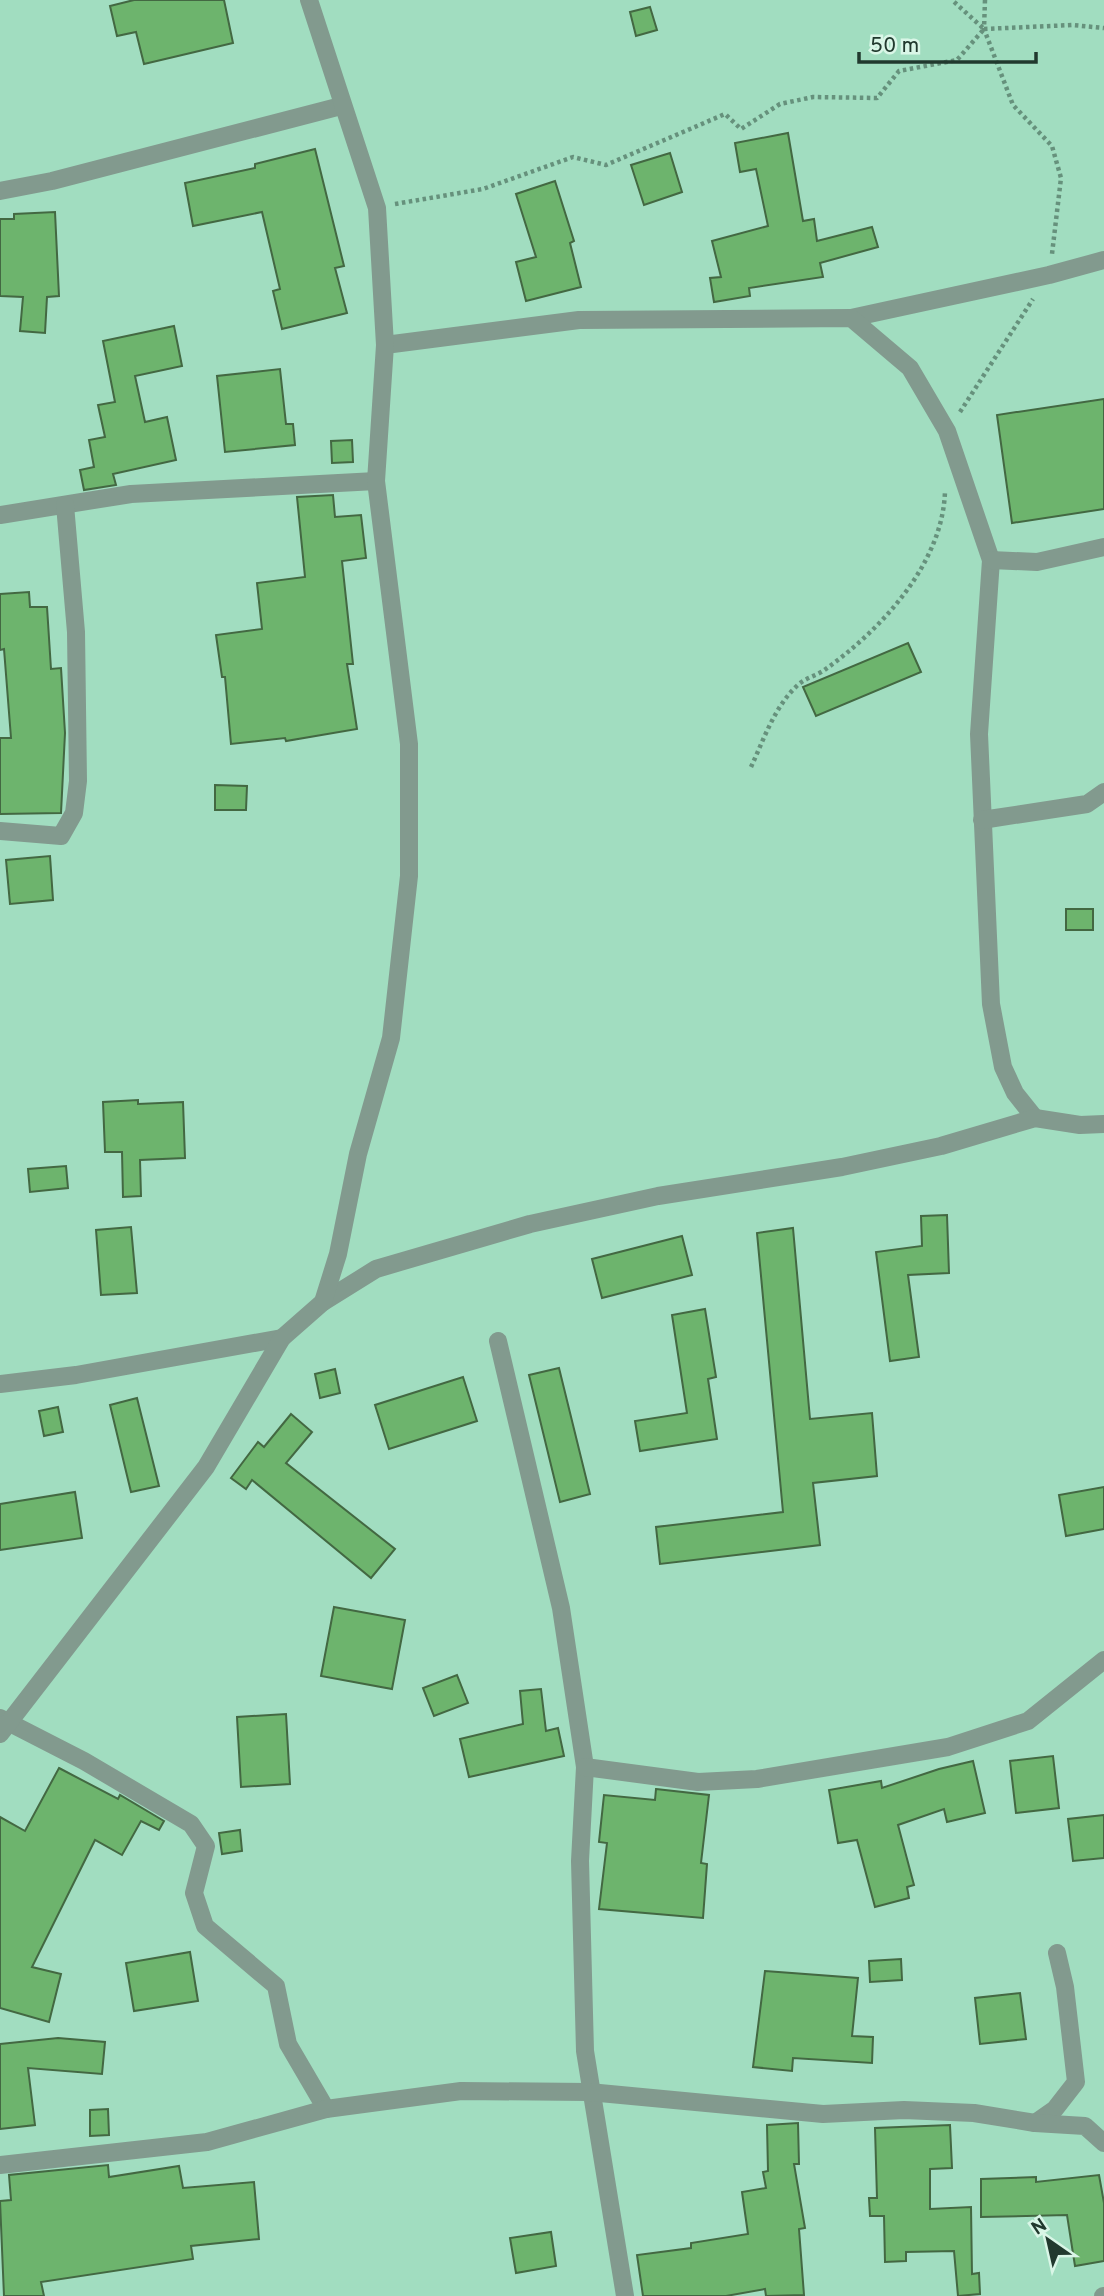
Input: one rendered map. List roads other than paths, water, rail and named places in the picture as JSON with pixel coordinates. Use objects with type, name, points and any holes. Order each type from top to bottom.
[{"type":"street","points":[[309,0],[341,106],[377,208],[386,345],[376,481],[409,744],[409,876],[391,1038],[358,1154],[338,1254],[323,1302]]},
{"type":"street","points":[[0,191],[52,181],[341,106]]},
{"type":"street","points":[[386,345],[579,320],[850,318],[1049,275],[1104,260]]},
{"type":"street","points":[[850,318],[910,368],[947,431],[991,560],[979,734],[991,1004],[1003,1067],[1015,1093],[1035,1118]]},
{"type":"street","points":[[0,515],[131,494],[376,481]]},
{"type":"street","points":[[0,831],[61,836],[74,813],[78,780],[76,632],[65,505]]},
{"type":"street","points":[[991,560],[1037,562],[1104,547]]},
{"type":"street","points":[[982,820],[1087,804],[1104,792]]},
{"type":"street","points":[[327,2109],[288,2045],[276,1986],[205,1926],[194,1893],[206,1846],[191,1824],[3,1724],[206,1467],[282,1338],[323,1302],[376,1269],[530,1224],[658,1196],[842,1167],[941,1146],[1035,1118],[1080,1125],[1104,1124]]},
{"type":"street","points":[[0,1384],[76,1375],[282,1338]]},
{"type":"street","points":[[498,1341],[561,1608],[585,1767],[580,1861],[585,2051],[589,2092],[625,2296]]},
{"type":"street","points":[[585,1767],[698,1782],[757,1779],[948,1747],[1028,1721],[1104,1660]]},
{"type":"street","points":[[1035,2123],[1055,2109],[1076,2082],[1065,1987],[1057,1953]]},
{"type":"street","points":[[0,2165],[207,2142],[327,2109],[461,2091],[589,2092],[823,2114],[904,2110],[974,2112],[1035,2123],[1085,2126],[1104,2143]]}]
